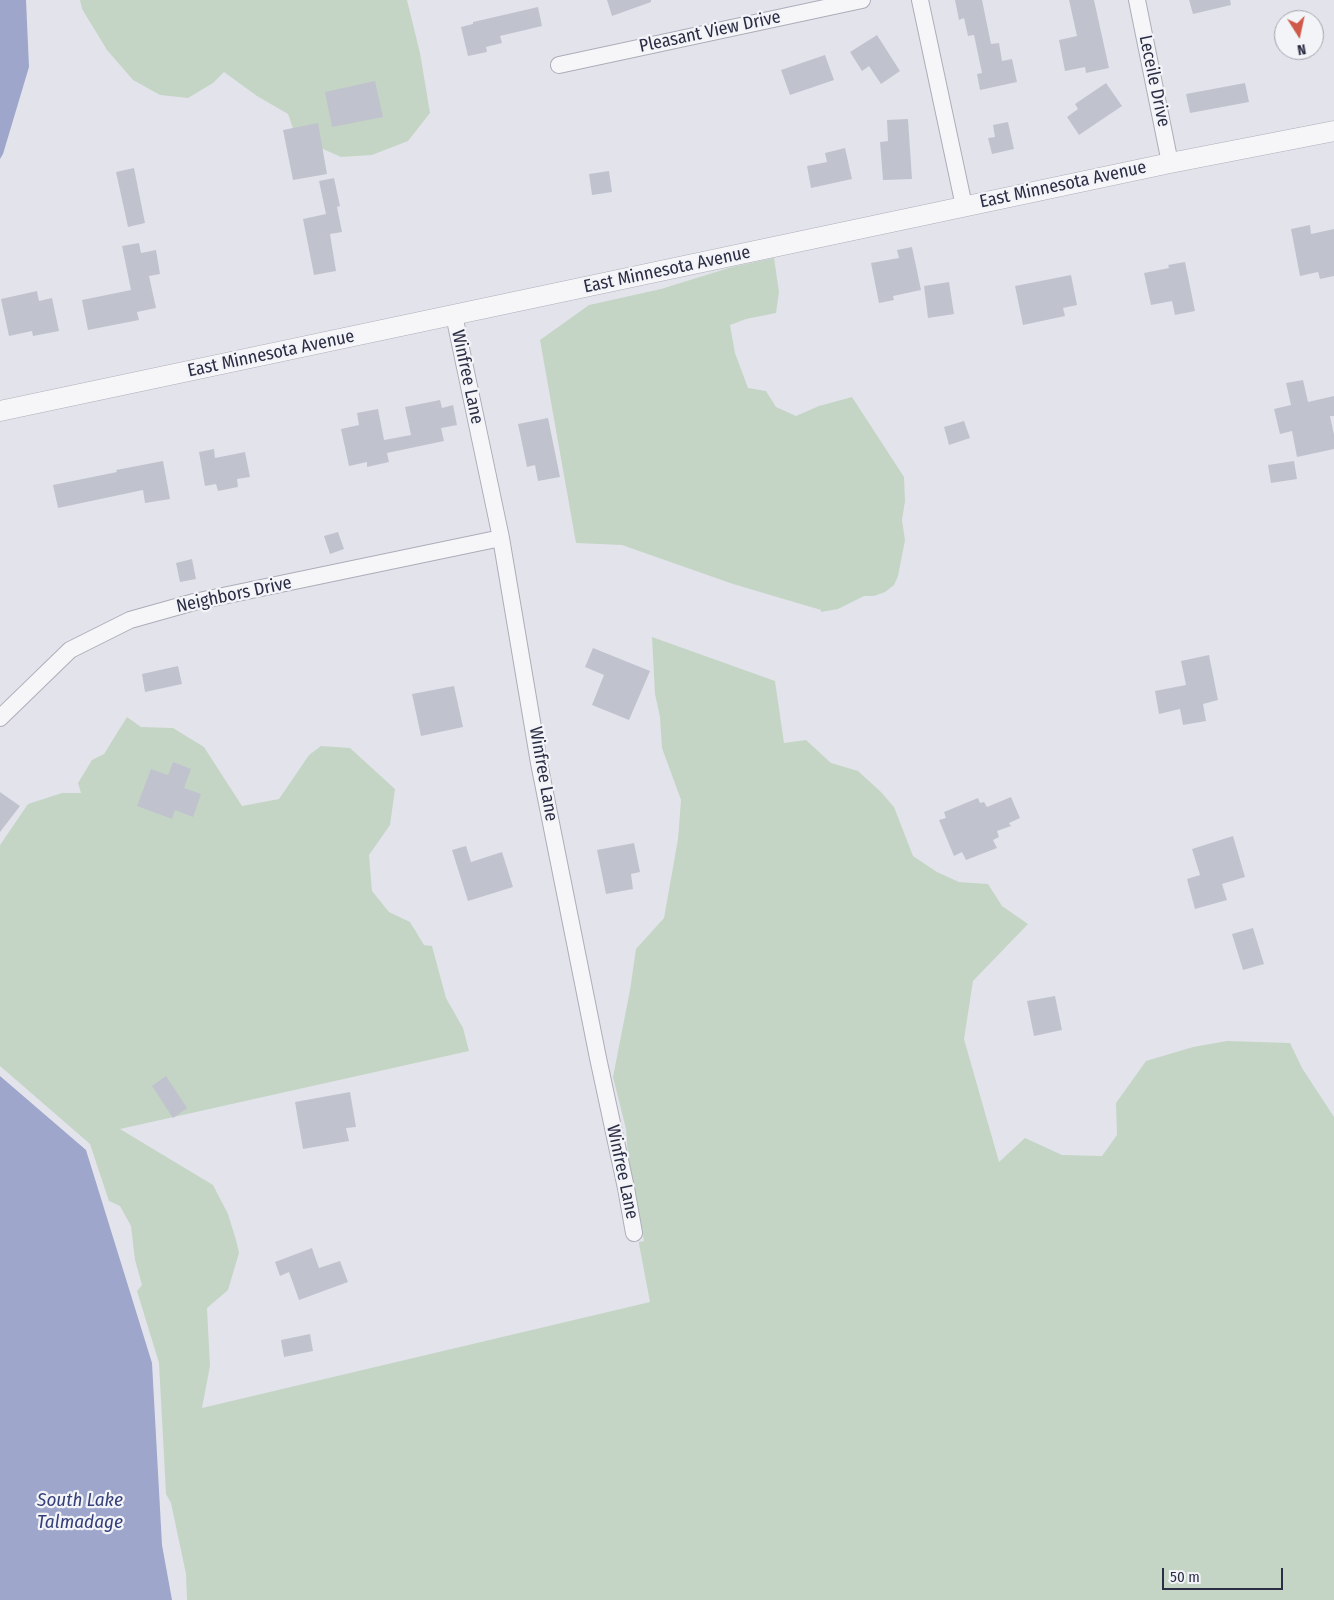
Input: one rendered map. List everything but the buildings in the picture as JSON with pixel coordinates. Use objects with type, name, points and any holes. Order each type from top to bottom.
[{"type":"street","name":"Pleasant View Drive","points":[[559,65],[862,0]]},
{"type":"street","points":[[920,0],[964,206]]},
{"type":"street","name":"Leceile Drive","points":[[1137,0],[1170,163]]},
{"type":"street","name":"East Minnesota Avenue","points":[[0,411],[964,206],[1334,131]]},
{"type":"street","name":"Winfree Lane","points":[[454,315],[501,538],[539,763],[634,1233]]},
{"type":"street","name":"Neighbors Drive","points":[[0,718],[70,650],[130,620],[194,602],[501,538]]},
{"type":"green space","points":[[80,0],[407,0],[420,53],[430,113],[408,141],[372,155],[341,157],[296,137],[288,114],[257,96],[224,72],[213,83],[188,98],[160,95],[133,80],[107,50],[82,9]]},
{"type":"green space","points":[[774,258],[779,292],[776,313],[746,319],[730,325],[735,353],[748,388],[766,391],[776,407],[796,416],[819,406],[852,397],[904,477],[905,501],[902,520],[905,540],[898,576],[894,585],[885,592],[874,596],[864,596],[838,609],[821,612],[821,610],[733,584],[622,545],[576,543],[540,340],[589,305],[661,289],[732,267]]},
{"type":"green space","points":[[652,637],[775,681],[784,743],[806,740],[831,763],[858,771],[894,807],[913,856],[937,872],[959,882],[988,884],[1002,906],[1028,924],[973,981],[964,1039],[999,1162],[1025,1138],[1062,1155],[1102,1156],[1117,1135],[1116,1103],[1146,1061],[1193,1047],[1227,1041],[1290,1043],[1302,1068],[1334,1117],[1334,1600],[187,1600],[186,1574],[171,1503],[166,1494],[159,1363],[137,1291],[142,1285],[135,1260],[131,1226],[120,1206],[109,1201],[90,1144],[0,1066],[0,845],[28,804],[62,793],[81,793],[78,783],[92,760],[104,754],[127,717],[141,727],[173,728],[204,747],[242,806],[279,799],[309,755],[321,746],[350,748],[395,789],[390,825],[369,855],[372,891],[389,912],[410,922],[424,945],[432,946],[446,998],[463,1028],[469,1051],[120,1129],[213,1185],[228,1214],[236,1240],[239,1253],[228,1290],[207,1308],[210,1366],[202,1408],[650,1302],[639,1244],[639,1242],[644,1241],[628,1158],[626,1129],[613,1077],[636,949],[664,918],[678,839],[681,800],[662,748],[660,717],[655,694]]},
{"type":"water","points":[[0,0],[26,0],[29,67],[0,159]]},
{"type":"water","name":"South Lake Talmadage","points":[[0,1076],[86,1150],[152,1363],[162,1545],[172,1600],[0,1600]]}]
